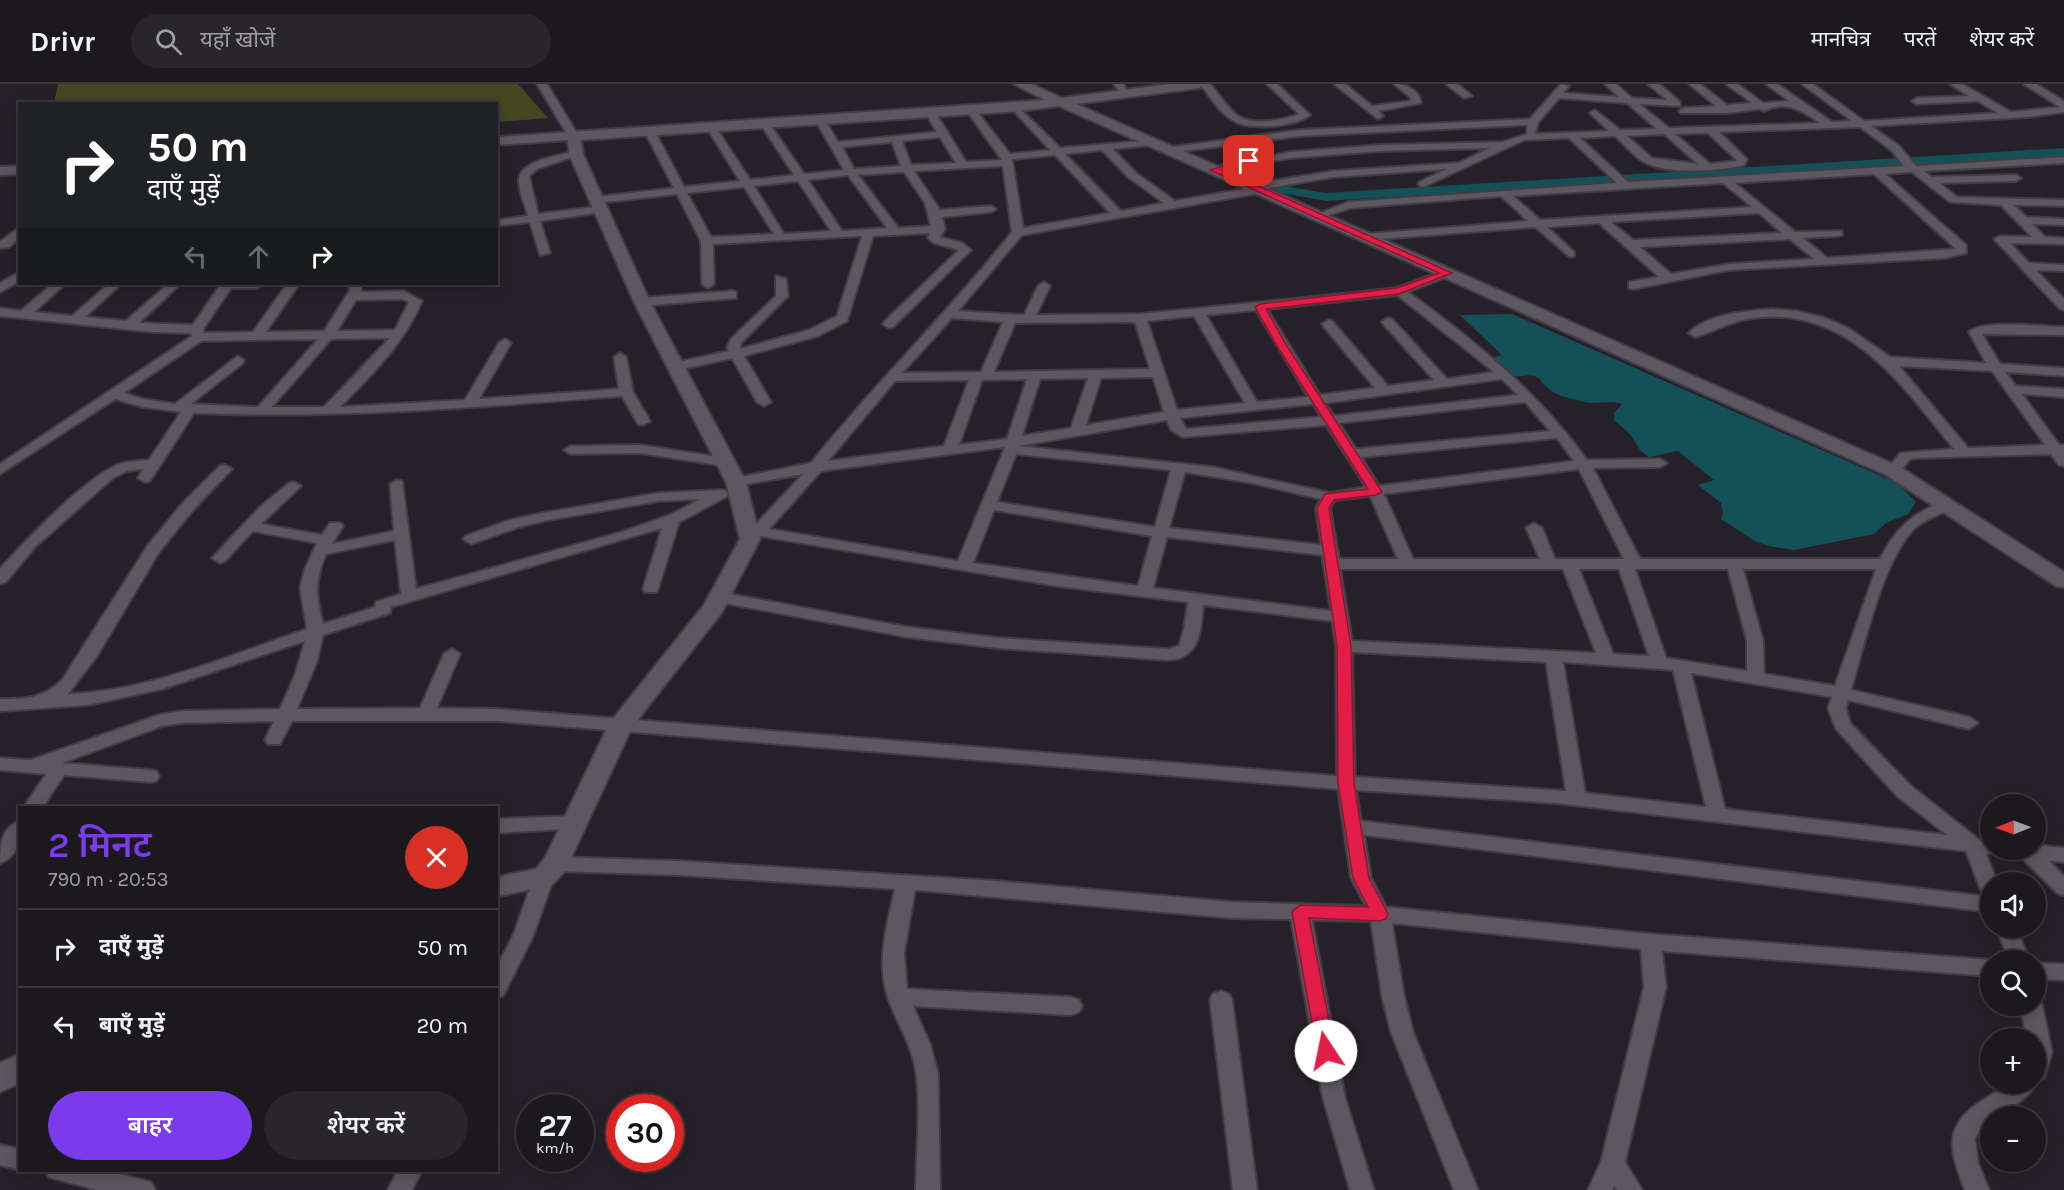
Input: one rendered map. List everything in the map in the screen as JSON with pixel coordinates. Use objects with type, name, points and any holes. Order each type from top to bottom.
[{"type":"street","points":[[542,84],[575,146],[642,302],[725,462],[732,490],[755,535]]},
{"type":"street","points":[[1020,84],[1214,170],[1260,187],[1318,216],[1893,471],[2064,581]]},
{"type":"street","points":[[498,141],[575,146],[650,132],[972,111],[1085,99],[1122,88],[1199,84]]},
{"type":"street","points":[[1205,84],[1239,121],[1286,121],[1305,115],[1272,84]]},
{"type":"street","points":[[1339,84],[1380,119]]},
{"type":"street","points":[[1370,110],[1416,103],[1417,99],[1399,84]]},
{"type":"street","points":[[1450,84],[1467,96]]},
{"type":"street","points":[[1530,136],[1533,122],[1559,95],[1566,84]]},
{"type":"street","points":[[1610,84],[1706,165]]},
{"type":"street","points":[[1653,84],[1681,108],[1689,119],[1688,130]]},
{"type":"street","points":[[1694,84],[1749,128]]},
{"type":"street","points":[[1731,84],[1789,127]]},
{"type":"street","points":[[1771,84],[1830,125]]},
{"type":"street","points":[[1807,84],[1895,147],[1909,166],[1954,200],[2064,203]]},
{"type":"street","points":[[1955,84],[2009,115]]},
{"type":"street","points":[[2029,84],[2064,107]]},
{"type":"street","points":[[2042,92],[2064,91]]},
{"type":"street","points":[[1559,95],[1631,100],[1681,108],[1725,108],[1799,103]]},
{"type":"street","points":[[1917,101],[1978,98]]},
{"type":"street","points":[[1015,107],[1060,152],[1092,190],[1118,214]]},
{"type":"street","points":[[1429,190],[1465,165],[1506,145],[1515,138],[1530,136],[1864,124],[2009,115],[2064,107]]},
{"type":"street","points":[[972,111],[1008,160],[1018,232]]},
{"type":"street","points":[[1595,113],[1648,160],[1657,164],[1737,164],[1742,159],[1711,129]]},
{"type":"street","points":[[931,114],[962,164]]},
{"type":"street","points":[[821,121],[851,172],[895,232]]},
{"type":"street","points":[[1286,121],[1299,132]]},
{"type":"street","points":[[1169,150],[1299,132],[1533,122]]},
{"type":"street","points":[[766,125],[839,235]]},
{"type":"street","points":[[712,128],[781,237]]},
{"type":"street","points":[[1359,129],[1429,190]]},
{"type":"street","points":[[650,132],[665,165],[683,190],[707,241],[708,284]]},
{"type":"street","points":[[835,145],[944,134]]},
{"type":"street","points":[[1571,135],[1618,180]]},
{"type":"street","points":[[889,324],[964,253],[964,247],[960,245],[936,241],[934,238],[939,229],[937,214],[907,168],[896,139]]},
{"type":"street","points":[[498,223],[683,190],[851,172],[1008,160],[1151,142]]},
{"type":"street","points":[[1214,170],[1249,161],[1381,148],[1506,145]]},
{"type":"street","points":[[543,253],[524,183],[524,175],[533,167],[575,146]]},
{"type":"street","points":[[1106,147],[1132,175],[1172,204]]},
{"type":"street","points":[[1318,216],[1348,205],[1429,190],[1504,193],[1618,180],[1725,180],[1876,171],[1909,166],[2062,162]]},
{"type":"street","points":[[498,986],[523,936],[550,870],[576,823],[621,724],[719,597],[755,535],[791,500],[857,416],[951,314],[1018,232],[1285,182],[1404,168],[1465,165]]},
{"type":"street","points":[[0,171],[18,170]]},
{"type":"street","points":[[1633,285],[1729,267],[1945,255],[1962,251],[1962,247],[1876,171]]},
{"type":"street","points":[[1992,178],[2022,202]]},
{"type":"street","points":[[1927,180],[2016,178]]},
{"type":"street","points":[[1725,180],[1824,261]]},
{"type":"street","points":[[1504,193],[1570,254]]},
{"type":"street","points":[[2005,202],[2042,240]]},
{"type":"street","points":[[937,214],[991,209]]},
{"type":"street","points":[[1366,237],[1602,219],[1761,210]]},
{"type":"street","points":[[1602,219],[1668,278]]},
{"type":"street","points":[[2023,220],[2064,222]]},
{"type":"street","points":[[707,241],[939,229]]},
{"type":"street","points":[[2,246],[18,232]]},
{"type":"street","points":[[1630,244],[1838,233]]},
{"type":"street","points":[[674,367],[811,334],[837,324],[843,318],[868,234]]},
{"type":"street","points":[[2064,241],[2000,239],[2064,306]]},
{"type":"street","points":[[2,246],[18,246]]},
{"type":"street","points":[[2026,266],[2064,268]]},
{"type":"street","points":[[951,314],[1028,320],[1140,318],[1399,291],[1447,273]]},
{"type":"street","points":[[0,288],[18,276]]},
{"type":"street","points":[[764,402],[734,352],[735,342],[782,296],[780,279]]},
{"type":"street","points":[[23,315],[58,285]]},
{"type":"street","points":[[75,320],[114,285]]},
{"type":"street","points":[[129,325],[173,285]]},
{"type":"street","points":[[0,470],[116,395],[197,333],[226,285]]},
{"type":"street","points":[[257,336],[292,285]]},
{"type":"street","points":[[1028,320],[1044,286]]},
{"type":"street","points":[[261,412],[328,335],[353,290],[404,295],[415,299],[415,307],[399,334],[328,411]]},
{"type":"street","points":[[1399,291],[1452,329],[1504,375],[1528,398],[1583,464],[1629,563],[1659,662]]},
{"type":"street","points":[[642,302],[732,295]]},
{"type":"street","points":[[1260,307],[1316,400],[1376,492],[1407,563]]},
{"type":"street","points":[[0,312],[197,333],[257,336],[399,334]]},
{"type":"street","points":[[1198,312],[1253,406]]},
{"type":"street","points":[[1695,333],[1720,320],[1742,315],[1793,313],[1816,318],[1838,327],[1887,361],[1963,451]]},
{"type":"street","points":[[1140,318],[1178,431],[1195,434],[1528,398]]},
{"type":"street","points":[[950,450],[981,375],[1010,319]]},
{"type":"street","points":[[1388,322],[1444,383]]},
{"type":"street","points":[[1328,324],[1385,391]]},
{"type":"street","points":[[2064,331],[1976,330],[1978,340],[1995,367],[2059,449],[2064,462]]},
{"type":"street","points":[[469,405],[505,343]]},
{"type":"street","points":[[620,357],[626,392],[643,421]]},
{"type":"street","points":[[145,478],[156,464],[184,408],[238,360]]},
{"type":"street","points":[[1887,361],[2064,372]]},
{"type":"street","points":[[895,377],[1157,373]]},
{"type":"street","points":[[964,566],[1012,445],[1035,374]]},
{"type":"street","points":[[1077,432],[1096,374]]},
{"type":"street","points":[[471,539],[515,523],[543,517],[595,510],[659,497],[732,490],[815,467],[950,450],[1012,445],[1171,415],[1316,400],[1504,375]]},
{"type":"street","points":[[2014,390],[2064,393]]},
{"type":"street","points":[[116,395],[156,406],[261,412],[469,405],[626,392]]},
{"type":"street","points":[[1351,454],[1558,434]]},
{"type":"street","points":[[1012,445],[1291,485],[1330,497],[1583,464],[1660,463]]},
{"type":"street","points":[[571,450],[640,449],[725,462]]},
{"type":"street","points":[[1893,471],[1905,456],[1963,451],[2059,449]]},
{"type":"street","points":[[0,579],[30,544],[108,476],[124,467],[156,464]]},
{"type":"street","points":[[1144,592],[1179,468]]},
{"type":"street","points":[[47,700],[58,694],[75,674],[134,576],[179,516],[225,469]]},
{"type":"street","points":[[397,484],[409,597]]},
{"type":"street","points":[[220,558],[249,526],[294,486]]},
{"type":"street","points":[[0,705],[88,699],[162,683],[316,627],[409,597],[672,520],[732,490]]},
{"type":"street","points":[[1330,497],[1323,508],[1344,646],[1346,783],[1361,878],[1380,914],[1393,996],[1402,1032],[1466,1190]]},
{"type":"street","points":[[988,505],[1330,557],[1407,563],[1886,564]]},
{"type":"street","points":[[1947,505],[1908,526],[1896,541],[1837,708],[1842,725],[1904,790],[1980,845]]},
{"type":"street","points":[[651,589],[672,520]]},
{"type":"street","points":[[249,526],[323,545],[403,534]]},
{"type":"street","points":[[274,740],[301,682],[316,627],[308,599],[310,578],[323,545],[335,526]]},
{"type":"street","points":[[1534,528],[1549,563]]},
{"type":"street","points":[[755,535],[1144,592],[1340,617]]},
{"type":"street","points":[[1569,563],[1606,658]]},
{"type":"street","points":[[1734,563],[1755,641],[1756,678]]},
{"type":"street","points":[[719,597],[907,632],[998,643],[1156,654],[1175,654],[1183,652],[1188,646],[1196,599]]},
{"type":"street","points":[[1344,646],[1659,662],[1842,693],[1969,723]]},
{"type":"street","points":[[426,714],[452,654]]},
{"type":"street","points":[[1553,655],[1577,799]]},
{"type":"street","points":[[1682,666],[1717,815]]},
{"type":"street","points":[[31,767],[159,721],[203,715],[497,715],[848,745],[1577,799],[1980,846]]},
{"type":"street","points":[[0,764],[150,776]]},
{"type":"street","points":[[34,806],[59,769]]},
{"type":"street","points":[[498,826],[576,823]]},
{"type":"street","points":[[1354,827],[1980,903]]},
{"type":"street","points":[[0,856],[18,831]]},
{"type":"street","points":[[2046,853],[2064,855]]},
{"type":"street","points":[[2029,860],[2064,888]]},
{"type":"street","points":[[498,886],[550,870],[678,868],[907,882],[1230,910],[1380,914],[1651,942],[1980,967]]},
{"type":"street","points":[[907,882],[892,947],[893,969],[899,997],[915,1030],[927,1072],[928,1190]]},
{"type":"street","points":[[1300,912],[1334,1098],[1362,1190]]},
{"type":"street","points":[[1600,1190],[1613,1163],[1655,987],[1651,942]]},
{"type":"street","points":[[2046,971],[2064,972]]},
{"type":"street","points":[[899,997],[1071,1006]]},
{"type":"street","points":[[1221,1000],[1245,1190]]},
{"type":"street","points":[[0,1080],[18,1068]]},
{"type":"street","points":[[1977,1190],[1966,1163],[1963,1136],[1978,1116],[2013,1094]]},
{"type":"street","points":[[0,1155],[18,1160]]},
{"type":"street","points":[[1613,1163],[1630,1190]]},
{"type":"street","points":[[66,1172],[143,1190]]},
{"type":"street","points":[[400,1190],[409,1172]]},
{"type":"green space","points":[[58,84],[518,84],[548,118],[498,122],[498,102],[54,102]]},
{"type":"water","points":[[1512,314],[1897,483],[1916,502],[1908,514],[1886,523],[1874,534],[1794,550],[1768,546],[1755,541],[1721,519],[1723,514],[1721,503],[1698,485],[1714,480],[1678,451],[1649,457],[1640,450],[1630,434],[1614,420],[1614,413],[1622,404],[1584,402],[1563,397],[1549,389],[1536,377],[1512,377],[1490,358],[1502,355],[1460,315]]},
{"type":"waterway","points":[[1258,179],[1286,190],[1326,197],[2064,152]]},
{"type":"route","points":[[1249,161],[1214,170],[1447,273],[1399,291],[1260,307],[1282,346],[1376,492],[1330,497],[1323,508],[1344,646],[1346,783],[1361,878],[1380,914],[1300,912],[1326,1051]]}]
